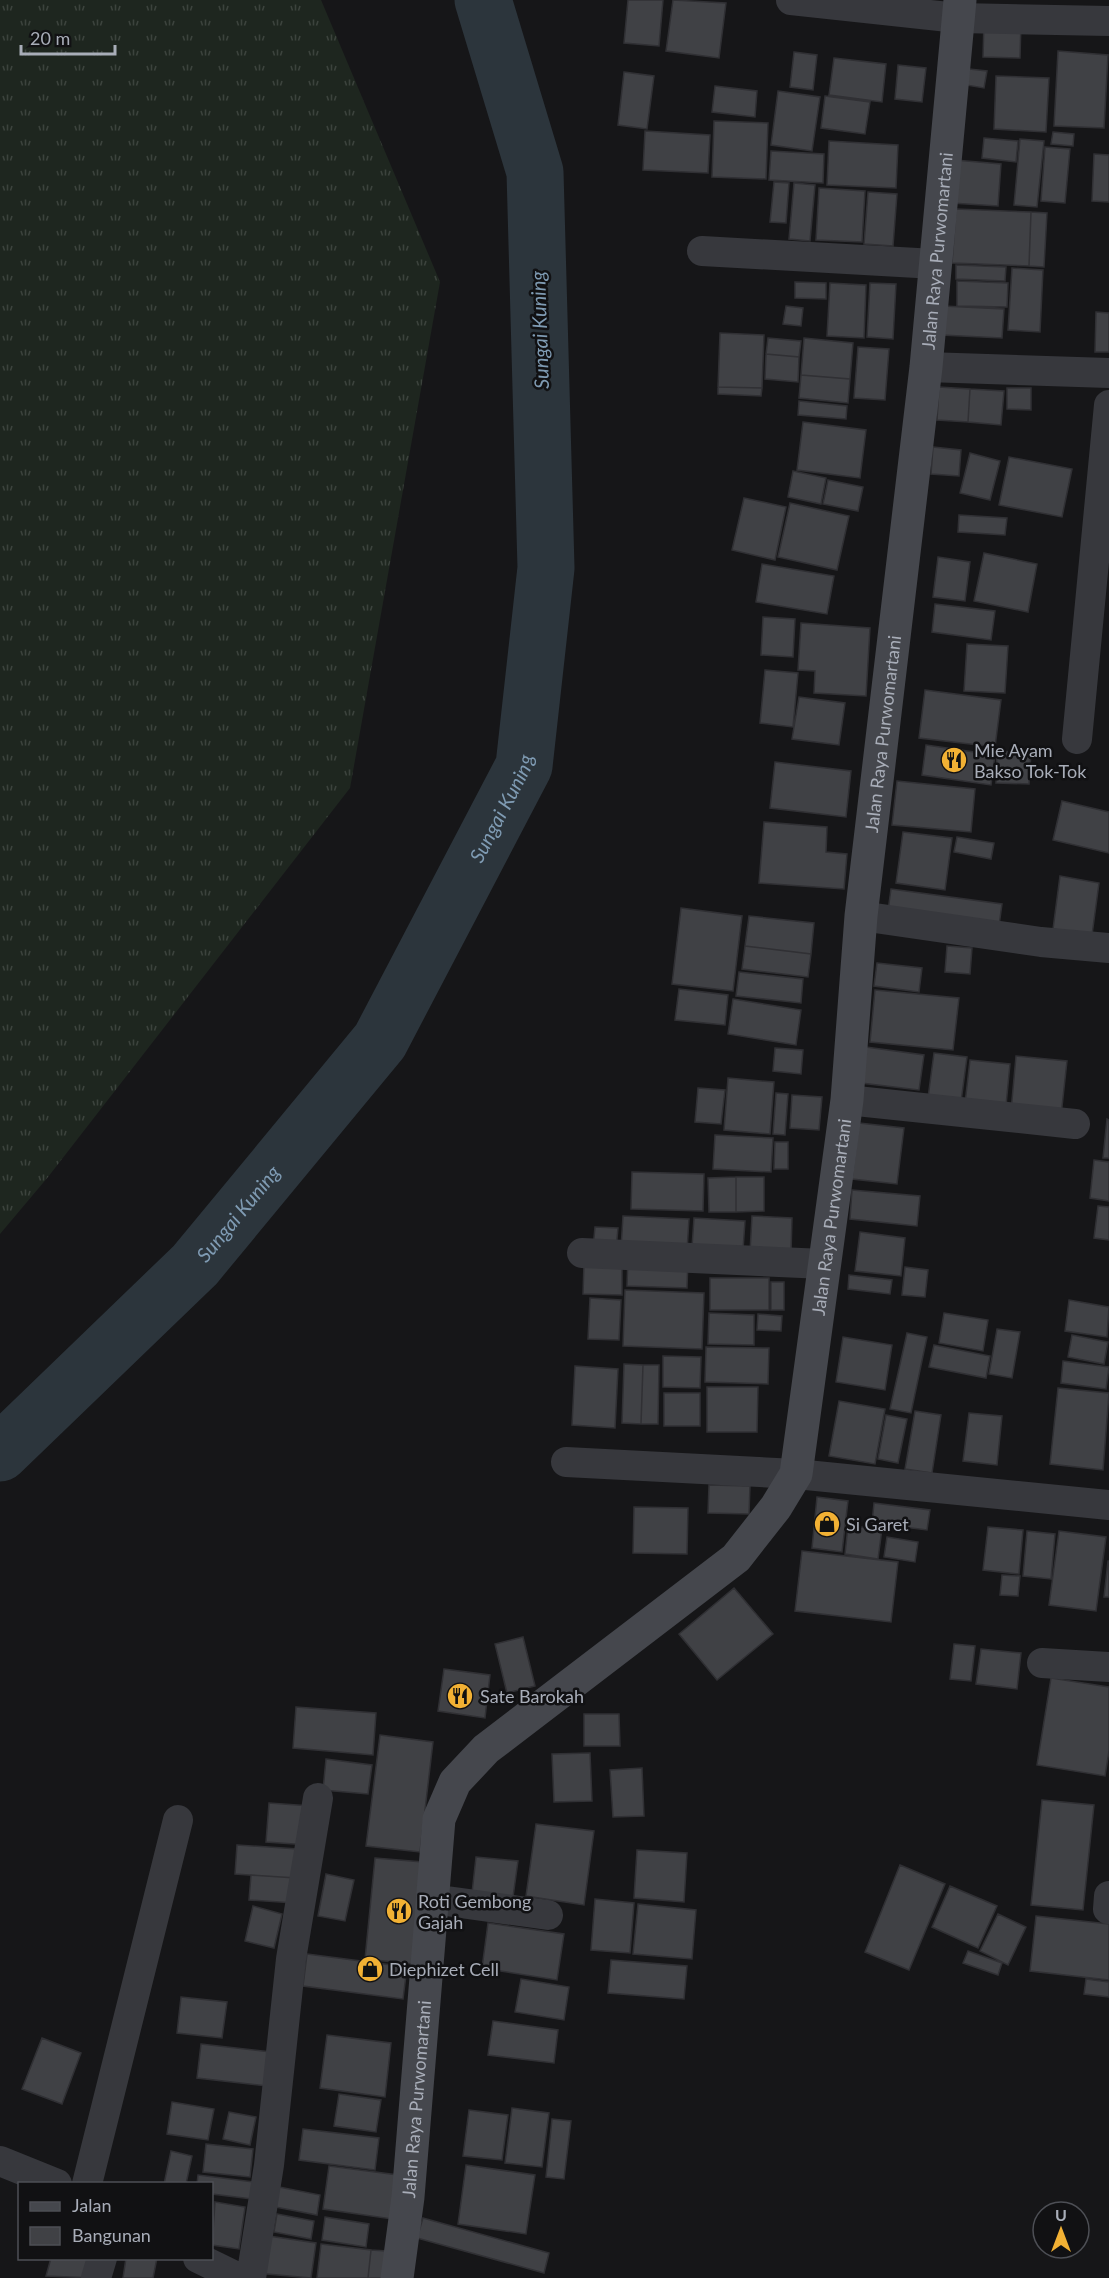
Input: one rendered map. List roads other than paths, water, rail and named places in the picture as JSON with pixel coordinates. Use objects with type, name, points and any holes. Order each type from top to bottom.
[{"type":"street","points":[[791,0],[959,9],[1109,21]]},
{"type":"street","name":"Jalan Raya Purwomartani","points":[[397,2278],[408,2197],[439,1820],[455,1782],[486,1749],[736,1558],[776,1507],[796,1474],[847,1100],[861,916],[926,367],[959,9]]},
{"type":"street","points":[[702,251],[935,264]]},
{"type":"street","points":[[926,367],[1109,373]]},
{"type":"street","points":[[1077,739],[1109,405]]},
{"type":"street","points":[[861,916],[1041,942],[1109,948]]},
{"type":"street","points":[[847,1100],[1075,1124]]},
{"type":"street","points":[[582,1253],[824,1264]]},
{"type":"street","points":[[566,1462],[796,1474],[1109,1506]]},
{"type":"street","points":[[1042,1663],[1109,1667]]},
{"type":"street","points":[[251,2278],[270,2153],[291,1959],[318,1797]]},
{"type":"street","points":[[88,2182],[178,1820]]},
{"type":"street","points":[[432,1899],[548,1915]]},
{"type":"street","points":[[0,2161],[52,2182]]},
{"type":"street","points":[[96,2278],[102,2260]]},
{"type":"street","points":[[200,2260],[239,2278]]},
{"type":"waterway","name":"Sungai Kuning","points":[[0,1453],[195,1265],[380,1041],[524,766],[546,568],[535,172],[483,0]]},
{"type":"place","name":"Mie Ayam Bakso Tok-Tok","points":[[954,760]]},
{"type":"place","name":"Si Garet","points":[[827,1524]]},
{"type":"place","name":"Sate Barokah","points":[[460,1696]]},
{"type":"place","name":"Roti Gembong Gajah","points":[[399,1911]]},
{"type":"place","name":"Diephizet Cell","points":[[370,1969]]}]
